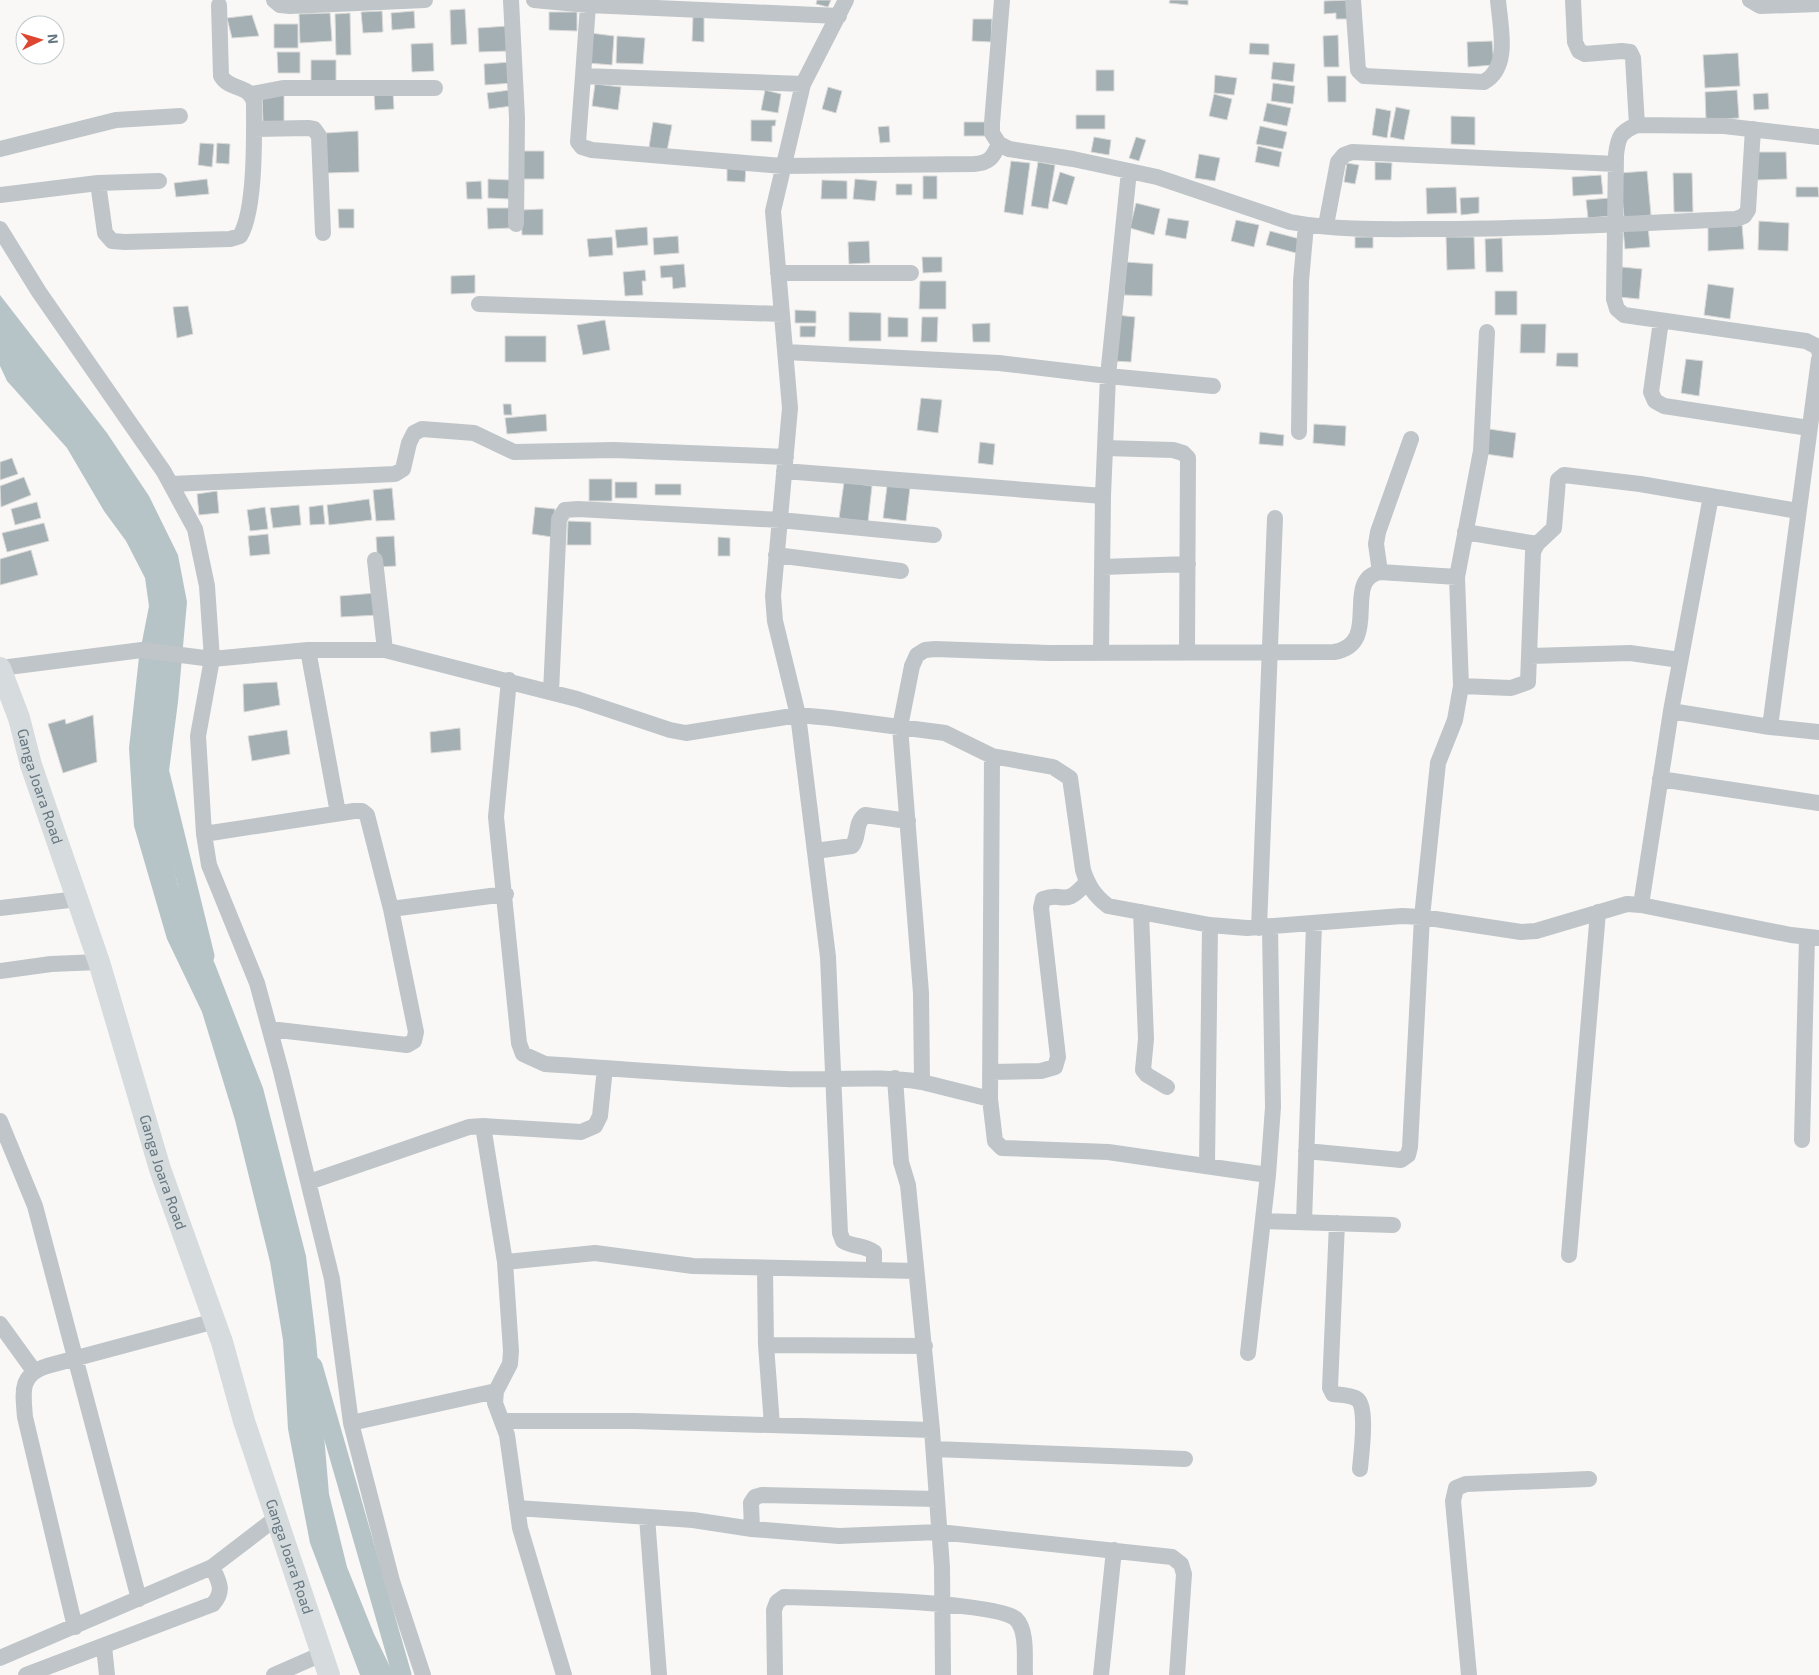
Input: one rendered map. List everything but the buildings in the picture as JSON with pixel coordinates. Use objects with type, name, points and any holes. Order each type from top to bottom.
[{"type":"main road","name":"Ganga Joara Road","points":[[0,668],[19,718],[31,765],[100,962],[160,1169],[214,1321],[244,1422],[329,1675]]},
{"type":"street","points":[[274,0],[280,4],[290,6],[425,0]]},
{"type":"street","points":[[511,0],[517,118],[516,224]]},
{"type":"street","points":[[534,0],[588,5],[676,5],[839,16]]},
{"type":"street","points":[[846,0],[804,84],[772,211],[790,408],[773,596],[775,621],[798,715],[828,957],[840,1233],[843,1241],[849,1245],[867,1247],[874,1252],[874,1270]]},
{"type":"street","points":[[1002,0],[992,124],[992,133],[999,144],[1009,149],[1174,182],[1290,222],[1306,225],[1398,229],[1504,229],[1736,219],[1744,216],[1748,210],[1754,129]]},
{"type":"street","points":[[1353,0],[1358,70],[1364,76],[1484,82],[1498,70],[1502,51],[1498,0]]},
{"type":"street","points":[[1573,0],[1575,42],[1579,51],[1585,54],[1622,50],[1630,52],[1637,125]]},
{"type":"street","points":[[1750,0],[1760,6],[1819,4]]},
{"type":"street","points":[[219,5],[221,76],[231,86],[245,89],[252,94],[283,88],[435,88]]},
{"type":"street","points":[[588,5],[577,133],[578,142],[582,148],[782,166],[984,163],[992,160],[999,144]]},
{"type":"street","points":[[583,76],[804,84]]},
{"type":"street","points":[[98,183],[105,233],[112,241],[163,241],[240,236],[246,226],[250,198],[254,129],[252,94]]},
{"type":"street","points":[[0,149],[116,120],[180,116]]},
{"type":"street","points":[[1819,137],[1754,129],[1637,125],[1624,131],[1618,141],[1616,164],[1614,299],[1617,309],[1624,315],[1806,341],[1816,346],[1819,351]]},
{"type":"street","points":[[254,129],[308,128],[314,129],[319,136],[323,233]]},
{"type":"street","points":[[1326,226],[1338,162],[1344,155],[1352,152],[1616,164]]},
{"type":"street","points":[[1101,652],[1103,496],[1108,376],[1129,172]]},
{"type":"street","points":[[0,195],[98,183],[159,181]]},
{"type":"street","points":[[1299,432],[1301,281],[1306,225]]},
{"type":"street","points":[[0,229],[39,292],[171,484],[194,529],[207,586],[205,658],[198,736],[204,834],[209,865],[257,982],[270,1029],[332,1279],[351,1423],[392,1581],[423,1675]]},
{"type":"street","points":[[778,273],[911,273]]},
{"type":"street","points":[[479,304],[782,314]]},
{"type":"street","points":[[1661,321],[1651,392],[1655,401],[1664,406],[1808,428]]},
{"type":"street","points":[[1306,1151],[1401,1160],[1408,1155],[1422,916],[1438,763],[1455,720],[1460,686],[1457,577],[1481,451],[1487,332]]},
{"type":"street","points":[[786,352],[999,363],[1213,386]]},
{"type":"street","points":[[1770,727],[1808,428],[1815,406],[1819,360]]},
{"type":"street","points":[[171,484],[395,474],[403,470],[409,444],[414,433],[422,429],[474,433],[514,452],[614,450],[785,464],[1103,496]]},
{"type":"street","points":[[1380,572],[1376,544],[1378,532],[1411,440]]},
{"type":"street","points":[[1105,448],[1173,450],[1188,458],[1187,652]]},
{"type":"street","points":[[1460,686],[1521,687],[1528,682],[1532,561],[1537,544],[1554,528],[1558,480],[1564,475],[1640,484],[1798,511]]},
{"type":"street","points":[[1641,905],[1671,711],[1711,496]]},
{"type":"street","points":[[552,692],[559,518],[565,510],[578,509],[780,520],[934,535]]},
{"type":"street","points":[[1248,1353],[1268,1175],[1273,1107],[1265,928],[1274,518]]},
{"type":"street","points":[[1465,532],[1537,544]]},
{"type":"street","points":[[776,555],[901,571]]},
{"type":"street","points":[[375,560],[385,650]]},
{"type":"street","points":[[1102,567],[1188,564]]},
{"type":"street","points":[[922,1082],[922,1014],[900,727],[912,666],[917,655],[925,650],[1334,652],[1348,647],[1359,634],[1365,579],[1370,574],[1380,572],[1457,577]]},
{"type":"street","points":[[0,668],[142,650],[205,658],[308,650],[385,650],[509,680],[686,733],[798,715],[945,732],[992,756],[1053,767],[1070,778],[1087,882],[1096,897],[1108,906],[1210,925],[1265,928],[1402,916],[1422,916],[1521,932],[1536,931],[1628,904],[1813,937],[1802,1140]]},
{"type":"street","points":[[308,650],[338,813]]},
{"type":"street","points":[[1530,656],[1630,653],[1680,660]]},
{"type":"street","points":[[509,680],[496,817],[506,894],[519,1043],[523,1054],[545,1064],[605,1068],[776,1079],[895,1078],[922,1082],[990,1099]]},
{"type":"street","points":[[1671,711],[1770,727],[1819,732]]},
{"type":"street","points":[[992,756],[990,1099],[995,1141],[1002,1148],[1108,1152],[1268,1175]]},
{"type":"street","points":[[1660,779],[1819,803]]},
{"type":"street","points":[[204,834],[338,813],[362,811],[366,815],[391,910],[416,1032],[414,1041],[407,1045],[270,1029]]},
{"type":"street","points":[[815,851],[852,846],[857,839],[857,826],[860,819],[865,815],[908,821]]},
{"type":"street","points":[[990,1072],[1041,1072],[1055,1067],[1058,1058],[1040,908],[1043,899],[1050,897],[1063,899],[1074,896],[1087,882]]},
{"type":"street","points":[[391,910],[506,894]]},
{"type":"street","points":[[0,908],[78,899]]},
{"type":"street","points":[[1141,912],[1146,1039],[1143,1070],[1147,1075],[1167,1087]]},
{"type":"street","points":[[1569,1255],[1598,912]]},
{"type":"street","points":[[1304,1222],[1314,924]]},
{"type":"street","points":[[1207,1166],[1210,925]]},
{"type":"street","points":[[0,970],[51,964],[100,962]]},
{"type":"street","points":[[309,1182],[451,1132],[483,1126],[581,1132],[595,1126],[600,1116],[605,1068]]},
{"type":"street","points":[[895,1078],[902,1162],[908,1185],[934,1449],[942,1604],[943,1675]]},
{"type":"street","points":[[0,1121],[35,1206],[77,1358],[139,1599]]},
{"type":"street","points":[[483,1126],[505,1262],[512,1351],[510,1364],[496,1391],[495,1403],[507,1435],[522,1534],[564,1675]]},
{"type":"street","points":[[1263,1221],[1393,1225]]},
{"type":"street","points":[[1337,1223],[1330,1388],[1334,1394],[1356,1398],[1360,1401],[1364,1412],[1360,1469]]},
{"type":"street","points":[[505,1262],[595,1253],[693,1266],[916,1271]]},
{"type":"street","points":[[765,1268],[766,1345],[772,1425]]},
{"type":"street","points":[[74,1627],[26,1417],[24,1395],[26,1380],[34,1370],[214,1321]]},
{"type":"street","points":[[0,1324],[34,1370]]},
{"type":"street","points":[[766,1345],[925,1346]]},
{"type":"street","points":[[351,1423],[496,1391]]},
{"type":"street","points":[[503,1421],[634,1421],[932,1430]]},
{"type":"street","points":[[934,1449],[1185,1459]]},
{"type":"street","points":[[1469,1675],[1453,1501],[1456,1488],[1466,1484],[1589,1479]]},
{"type":"street","points":[[752,1529],[752,1503],[755,1497],[762,1495],[937,1499]]},
{"type":"street","points":[[517,1508],[693,1520],[752,1529],[855,1536],[939,1532],[1172,1557],[1181,1564],[1184,1574],[1177,1675]]},
{"type":"street","points":[[647,1517],[659,1675]]},
{"type":"street","points":[[0,1658],[212,1567],[276,1518]]},
{"type":"street","points":[[1101,1675],[1114,1550]]},
{"type":"street","points":[[26,1675],[214,1604],[220,1597],[221,1586],[212,1567]]},
{"type":"street","points":[[775,1675],[774,1610],[777,1602],[784,1597],[942,1604],[1006,1614],[1017,1620],[1022,1632],[1025,1675]]},
{"type":"street","points":[[104,1646],[107,1675]]},
{"type":"street","points":[[274,1675],[322,1654]]},
{"type":"shaded area","points":[[0,295],[107,433],[149,496],[178,555],[187,602],[178,702],[163,817],[178,886],[215,964],[263,1088],[306,1256],[316,1340],[329,1494],[347,1567],[374,1634],[394,1675],[360,1675],[310,1543],[288,1429],[283,1340],[270,1262],[235,1120],[202,1012],[167,939],[134,826],[129,748],[139,657],[149,606],[145,578],[126,541],[104,511],[67,448],[7,381],[0,366]]},
{"type":"waterway","points":[[160,773],[205,956]]},
{"type":"waterway","points":[[313,1366],[402,1675]]}]
